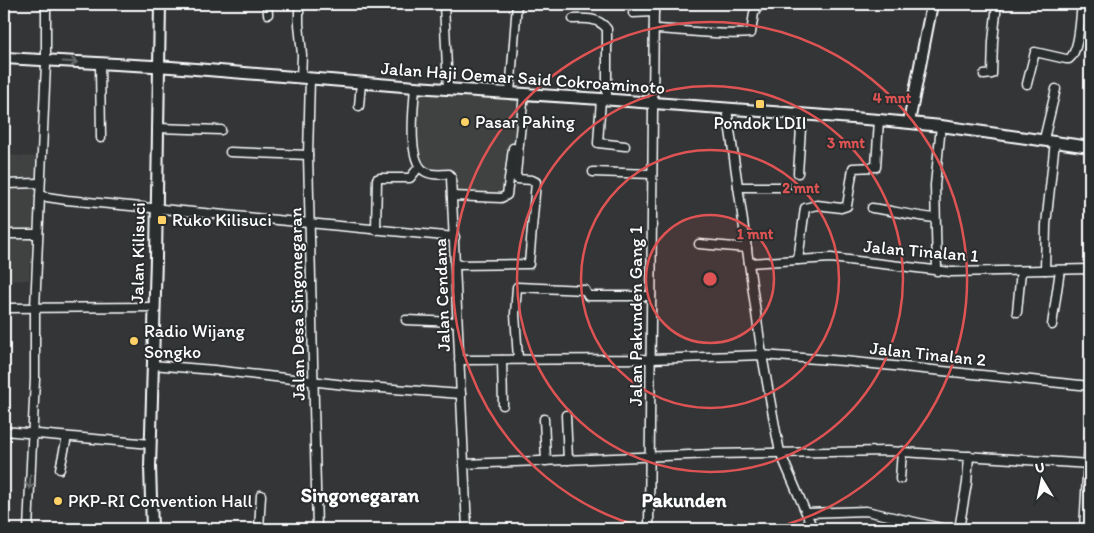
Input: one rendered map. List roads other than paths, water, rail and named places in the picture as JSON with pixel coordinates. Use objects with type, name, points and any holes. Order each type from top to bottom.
[{"type":"main road","name":"Jalan Kilisuci","points":[[152,529],[152,365],[156,258],[155,208],[160,4]]},
{"type":"main road","points":[[909,122],[932,4]]},
{"type":"main road","name":"Jalan Haji Oemar Said Cokroaminoto","points":[[4,58],[158,66],[361,83],[909,122],[1044,139],[1090,147]]},
{"type":"street","points":[[28,529],[35,379],[34,308],[46,61],[46,4]]},
{"type":"street","points":[[267,4],[268,14]]},
{"type":"street","points":[[444,4],[448,89]]},
{"type":"street","points":[[456,265],[529,264],[536,182],[518,179],[516,174],[518,93],[517,4]]},
{"type":"street","name":"Jalan Pakunden Gang 1","points":[[649,529],[654,4]]},
{"type":"street","points":[[654,29],[686,30],[713,34],[752,33],[754,12],[760,4]]},
{"type":"street","points":[[984,75],[992,74],[997,4]]},
{"type":"street","points":[[1027,84],[1035,52],[1066,59],[1074,55],[1079,34],[1082,4]]},
{"type":"street","name":"Jalan Desa Singonegaran","points":[[299,6],[298,24],[306,78],[317,529]]},
{"type":"street","points":[[633,13],[654,12]]},
{"type":"street","points":[[573,19],[593,19],[607,28],[604,99],[598,143],[625,146]]},
{"type":"street","points":[[100,64],[101,138]]},
{"type":"street","points":[[359,106],[361,83]]},
{"type":"street","points":[[376,230],[377,180],[380,178],[410,178],[419,167],[413,149],[415,87]]},
{"type":"street","points":[[1044,139],[1056,89]]},
{"type":"street","points":[[452,196],[501,198],[507,196],[518,93]]},
{"type":"street","points":[[727,109],[762,356],[780,452],[813,529]]},
{"type":"street","points":[[798,173],[802,114]]},
{"type":"street","points":[[798,260],[805,208],[816,205],[841,208],[847,206],[853,168],[876,167],[883,120]]},
{"type":"street","points":[[937,271],[935,185],[940,126]]},
{"type":"street","points":[[157,128],[221,130]]},
{"type":"street","points":[[1045,270],[1046,225],[1055,141]]},
{"type":"street","points":[[230,152],[308,155]]},
{"type":"street","name":"Jalan Cendana","points":[[419,167],[429,173],[450,174],[455,237],[467,529]]},
{"type":"street","points":[[593,172],[652,174]]},
{"type":"street","points":[[4,184],[40,183]]},
{"type":"street","points":[[738,187],[786,187]]},
{"type":"street","points":[[40,196],[455,237]]},
{"type":"street","points":[[872,208],[906,213],[912,216],[935,218]]},
{"type":"street","points":[[4,234],[38,234]]},
{"type":"street","points":[[699,244],[747,248]]},
{"type":"street","name":"Jalan Tinalan 1","points":[[749,263],[832,258],[937,271],[1090,269]]},
{"type":"street","points":[[1052,325],[1060,270]]},
{"type":"street","points":[[1017,312],[1021,271]]},
{"type":"street","points":[[518,359],[517,286],[585,290],[588,296],[651,296]]},
{"type":"street","points":[[4,308],[154,307]]},
{"type":"street","points":[[406,320],[457,322]]},
{"type":"street","name":"Jalan Tinalan 2","points":[[459,360],[652,359],[762,356],[844,361],[1090,386]]},
{"type":"street","points":[[502,360],[503,405]]},
{"type":"street","points":[[152,365],[220,370],[313,382],[461,394]]},
{"type":"street","points":[[566,415],[568,460]]},
{"type":"street","points":[[544,419],[546,461]]},
{"type":"street","points":[[1084,529],[1090,425]]},
{"type":"street","points":[[4,431],[151,444]]},
{"type":"street","points":[[60,469],[67,437]]},
{"type":"street","points":[[900,479],[902,451]]},
{"type":"street","points":[[464,464],[780,452],[902,451],[1089,464]]},
{"type":"street","points":[[959,529],[967,483],[969,456]]},
{"type":"street","points":[[259,529],[260,495]]},
{"type":"street","points":[[807,513],[866,510],[943,529]]},
{"type":"place","name":"Pondok LDII","points":[[760,104]]},
{"type":"place","name":"Pasar Pahing","points":[[465,122]]},
{"type":"place","name":"Ruko Kilisuci","points":[[162,220]]},
{"type":"place","name":"Radio Wijang Songko","points":[[134,341]]},
{"type":"place","name":"PKP-RI Convention Hall","points":[[58,501]]},
{"type":"district","name":"Singonegaran","points":[[360,495]]},
{"type":"district","name":"Pakunden","points":[[684,500]]}]
